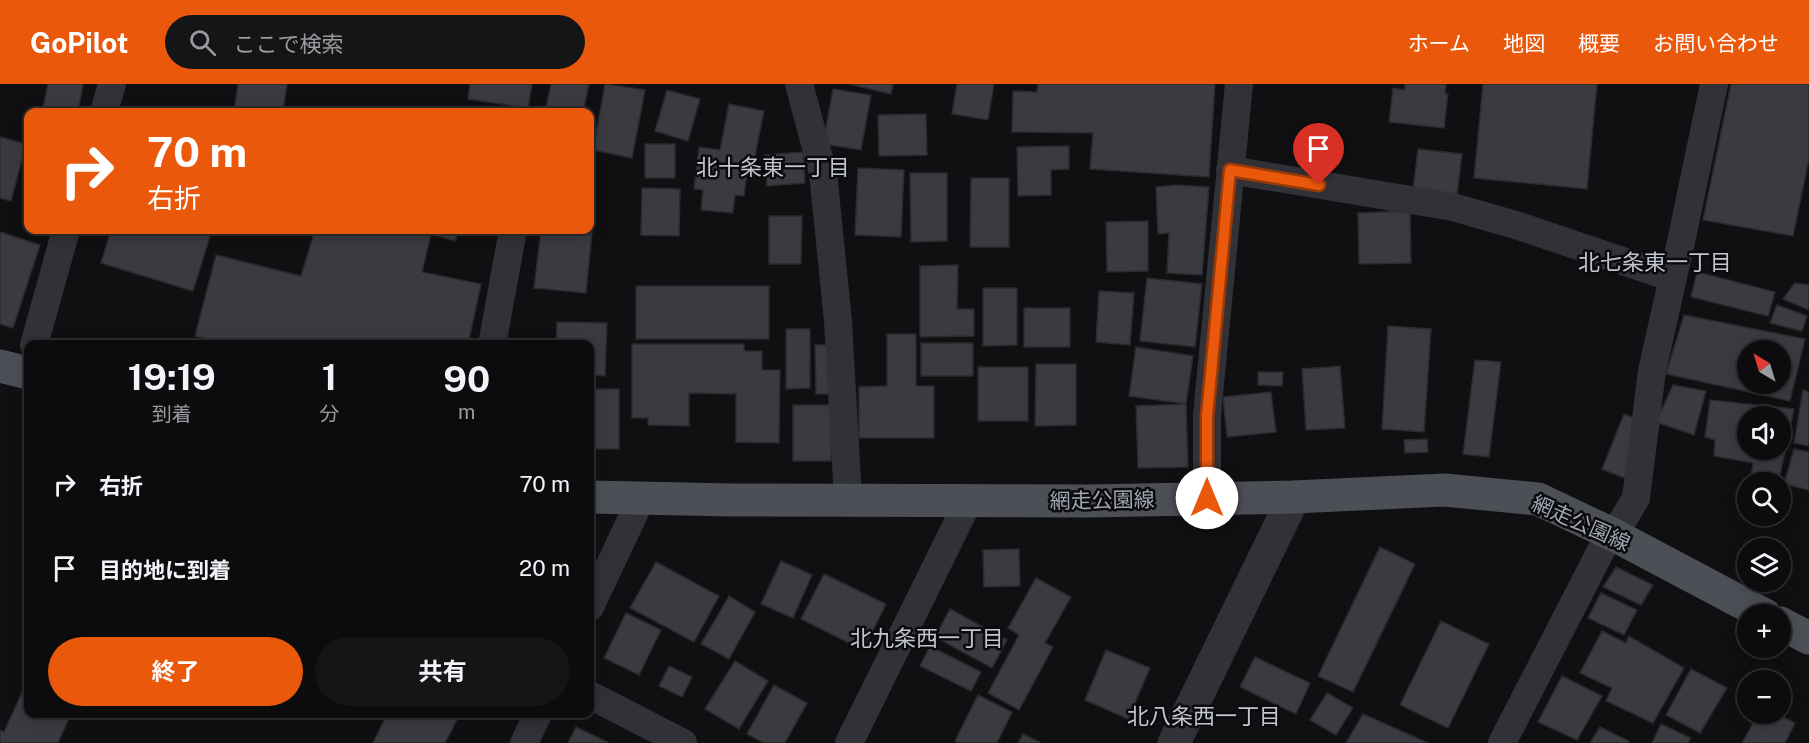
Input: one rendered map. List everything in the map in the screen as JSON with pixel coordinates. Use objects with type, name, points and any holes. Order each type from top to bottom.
[{"type":"main road","name":"網走公園線","points":[[594,497],[1089,501],[1294,497],[1444,490],[1538,499],[1614,535],[1745,604]]},
{"type":"main road","points":[[1791,629],[1809,638]]},
{"type":"street","points":[[105,108],[112,84]]},
{"type":"street","points":[[799,84],[824,173],[838,321],[848,499]]},
{"type":"street","points":[[1207,498],[1207,416],[1239,84]]},
{"type":"street","points":[[1502,743],[1609,535],[1614,535],[1636,498],[1652,371],[1714,84]]},
{"type":"street","points":[[1230,170],[1453,207],[1519,226],[1673,278]]},
{"type":"street","points":[[32,340],[65,234]]},
{"type":"street","points":[[493,340],[512,234]]},
{"type":"street","points":[[1174,743],[1294,497]]},
{"type":"street","points":[[594,599],[641,499]]},
{"type":"street","points":[[849,743],[969,500]]},
{"type":"street","points":[[594,697],[684,743]]},
{"type":"street","points":[[524,743],[536,718]]},
{"type":"building","points":[[48,84],[83,84],[79,108],[43,108]]},
{"type":"building","points":[[238,84],[287,84],[284,108],[235,108]]},
{"type":"building","points":[[470,84],[532,84],[528,108],[468,99]]},
{"type":"building","points":[[551,84],[589,84],[584,108],[546,108]]},
{"type":"building","points":[[605,84],[645,90],[632,158],[594,150]]},
{"type":"building","points":[[849,84],[893,84],[891,94]]},
{"type":"building","points":[[957,84],[994,84],[988,120],[952,114]]},
{"type":"building","points":[[1038,84],[1215,84],[1209,177],[1090,169],[1093,133],[1012,132],[1013,91],[1037,92]]},
{"type":"building","points":[[1405,84],[1446,84],[1445,94],[1448,94],[1444,128],[1389,122],[1393,88],[1405,90]]},
{"type":"building","points":[[1483,84],[1597,84],[1587,189],[1474,178]]},
{"type":"building","points":[[1731,84],[1809,84],[1809,159],[1793,236],[1703,220]]},
{"type":"building","points":[[833,89],[871,95],[861,150],[823,144]]},
{"type":"building","points":[[667,90],[700,99],[688,141],[655,131]]},
{"type":"building","points":[[729,104],[764,111],[753,166],[748,165],[744,196],[735,195],[733,213],[701,210],[703,190],[694,189],[699,147],[720,150]]},
{"type":"building","points":[[926,114],[927,155],[879,156],[878,115]]},
{"type":"building","points":[[0,137],[24,143],[24,152],[11,201],[0,198]]},
{"type":"building","points":[[645,144],[675,144],[675,178],[645,178]]},
{"type":"building","points":[[1069,146],[1069,169],[1051,170],[1051,195],[1018,196],[1017,147]]},
{"type":"building","points":[[1418,149],[1462,154],[1457,195],[1413,190]]},
{"type":"building","points":[[803,152],[805,183],[767,186],[765,155]]},
{"type":"building","points":[[858,168],[904,170],[901,237],[855,235]]},
{"type":"building","points":[[910,173],[947,173],[947,241],[911,242]]},
{"type":"building","points":[[971,178],[1009,178],[1009,247],[970,247]]},
{"type":"building","points":[[1177,185],[1209,187],[1202,275],[1167,273],[1169,233],[1158,234],[1156,187]]},
{"type":"building","points":[[642,188],[680,189],[679,236],[641,235]]},
{"type":"building","points":[[1410,211],[1411,263],[1359,264],[1358,213]]},
{"type":"building","points":[[769,216],[802,216],[801,264],[769,264]]},
{"type":"building","points":[[1148,221],[1148,271],[1107,272],[1106,222]]},
{"type":"building","points":[[0,232],[40,245],[13,328],[0,324]]},
{"type":"building","points":[[110,234],[211,234],[193,291],[101,263]]},
{"type":"building","points":[[314,234],[431,234],[422,272],[481,284],[469,340],[210,340],[195,336],[216,255],[301,276]]},
{"type":"building","points":[[431,234],[458,234],[455,241]]},
{"type":"building","points":[[541,234],[592,234],[586,293],[534,288]]},
{"type":"building","points":[[958,265],[957,309],[974,309],[974,336],[920,337],[920,266]]},
{"type":"building","points":[[1697,272],[1775,292],[1768,316],[1691,297]]},
{"type":"building","points":[[1147,278],[1202,284],[1195,347],[1140,341]]},
{"type":"building","points":[[1795,283],[1809,285],[1809,310],[1783,299]]},
{"type":"building","points":[[636,286],[769,286],[769,339],[636,339]]},
{"type":"building","points":[[983,288],[1017,288],[1017,345],[983,346]]},
{"type":"building","points":[[1099,291],[1134,293],[1130,345],[1096,342]]},
{"type":"building","points":[[1777,305],[1807,316],[1802,331],[1770,323]]},
{"type":"building","points":[[1024,308],[1070,308],[1070,347],[1024,347]]},
{"type":"building","points":[[1684,315],[1805,339],[1790,401],[1758,394],[1791,394],[1791,340],[1737,340],[1737,389],[1666,374]]},
{"type":"building","points":[[557,322],[607,323],[605,376],[594,375],[594,340],[556,340]]},
{"type":"building","points":[[1388,326],[1431,329],[1424,432],[1382,429]]},
{"type":"building","points":[[786,329],[810,329],[810,388],[786,389]]},
{"type":"building","points":[[887,334],[916,334],[916,386],[934,386],[934,438],[859,438],[859,387],[887,386]]},
{"type":"building","points":[[921,343],[973,343],[973,376],[921,376]]},
{"type":"building","points":[[632,344],[744,344],[744,351],[762,351],[762,370],[780,370],[779,443],[736,442],[736,394],[689,393],[689,426],[648,425],[648,418],[632,418]]},
{"type":"building","points":[[815,345],[830,345],[830,394],[816,394]]},
{"type":"building","points":[[1136,347],[1193,356],[1186,404],[1129,396]]},
{"type":"building","points":[[1475,360],[1501,362],[1489,457],[1463,454]]},
{"type":"building","points":[[1036,364],[1076,364],[1076,425],[1035,426]]},
{"type":"building","points":[[1340,366],[1345,428],[1306,430],[1302,369]]},
{"type":"building","points":[[978,367],[1028,367],[1028,421],[978,421]]},
{"type":"building","points":[[1258,372],[1283,372],[1282,386],[1258,385]]},
{"type":"building","points":[[1673,385],[1706,391],[1694,435],[1656,422]]},
{"type":"building","points":[[594,389],[619,389],[619,449],[594,449]]},
{"type":"building","points":[[1803,390],[1809,392],[1809,446],[1794,443]]},
{"type":"building","points":[[1271,392],[1276,432],[1227,437],[1223,397]]},
{"type":"building","points":[[1710,400],[1766,406],[1737,406],[1737,460],[1783,460],[1781,472],[1752,472],[1753,463],[1714,456],[1715,440],[1705,437]]},
{"type":"building","points":[[1186,404],[1188,467],[1138,468],[1136,406]]},
{"type":"building","points":[[793,405],[832,405],[831,461],[793,461]]},
{"type":"building","points":[[1624,414],[1649,424],[1627,479],[1602,469]]},
{"type":"building","points":[[1427,439],[1428,452],[1405,453],[1404,440]]},
{"type":"building","points":[[1794,449],[1809,452],[1809,490],[1791,486],[1791,472],[1787,472]]},
{"type":"building","points":[[1380,547],[1415,564],[1353,692],[1318,676]]},
{"type":"building","points":[[1019,549],[1020,586],[984,587],[983,550]]},
{"type":"building","points":[[781,561],[812,575],[793,618],[761,604]]},
{"type":"building","points":[[656,562],[719,596],[694,642],[630,608]]},
{"type":"building","points":[[1616,567],[1653,585],[1641,605],[1603,587]]},
{"type":"building","points":[[824,574],[886,604],[863,650],[801,619]]},
{"type":"building","points":[[1036,578],[1071,597],[1045,643],[1053,647],[1019,710],[988,693],[1019,635],[1008,628]]},
{"type":"building","points":[[1601,593],[1637,610],[1624,635],[1588,618]]},
{"type":"building","points":[[729,596],[755,612],[729,659],[701,644]]},
{"type":"building","points":[[950,609],[1007,640],[992,668],[935,637]]},
{"type":"building","points":[[626,613],[661,630],[639,675],[604,658]]},
{"type":"building","points":[[1441,621],[1489,644],[1448,728],[1400,705]]},
{"type":"building","points":[[1602,631],[1626,643],[1629,636],[1684,668],[1653,723],[1606,701],[1612,688],[1580,673]]},
{"type":"building","points":[[930,646],[981,672],[971,691],[920,666]]},
{"type":"building","points":[[1106,650],[1150,668],[1128,719],[1085,700]]},
{"type":"building","points":[[1255,657],[1310,683],[1296,714],[1240,687]]},
{"type":"building","points":[[735,661],[768,681],[739,729],[705,709]]},
{"type":"building","points":[[669,666],[692,677],[682,697],[659,686]]},
{"type":"building","points":[[1691,669],[1727,688],[1700,733],[1666,715]]},
{"type":"building","points":[[1562,676],[1602,696],[1577,740],[1538,722]]},
{"type":"building","points":[[774,685],[807,703],[785,743],[764,743],[747,734]]},
{"type":"building","points":[[24,688],[24,718],[69,718],[58,743],[0,743],[0,730],[4,732]]},
{"type":"building","points":[[1327,693],[1353,708],[1336,735],[1310,720]]},
{"type":"building","points":[[978,695],[1012,712],[997,743],[955,741]]},
{"type":"building","points":[[1363,714],[1428,743],[1346,743]]},
{"type":"building","points":[[385,718],[458,718],[445,743],[373,743]]},
{"type":"building","points":[[1791,721],[1795,723],[1785,743],[1742,743],[1752,724],[1791,724]]},
{"type":"building","points":[[1661,724],[1691,738],[1688,743],[1652,743]]},
{"type":"building","points":[[576,727],[609,743],[568,743]]},
{"type":"building","points":[[1600,727],[1629,741],[1628,743],[1590,743]]},
{"type":"building","points":[[1023,734],[1041,743],[1018,743]]},
{"type":"district","name":"北十条東一丁目","points":[[773,167]]},
{"type":"district","name":"北七条東一丁目","points":[[1655,262]]},
{"type":"district","name":"北九条西一丁目","points":[[927,638]]},
{"type":"district","name":"北八条西一丁目","points":[[1204,716]]},
{"type":"route","points":[[1207,498],[1207,416],[1230,170],[1319,185]]}]
